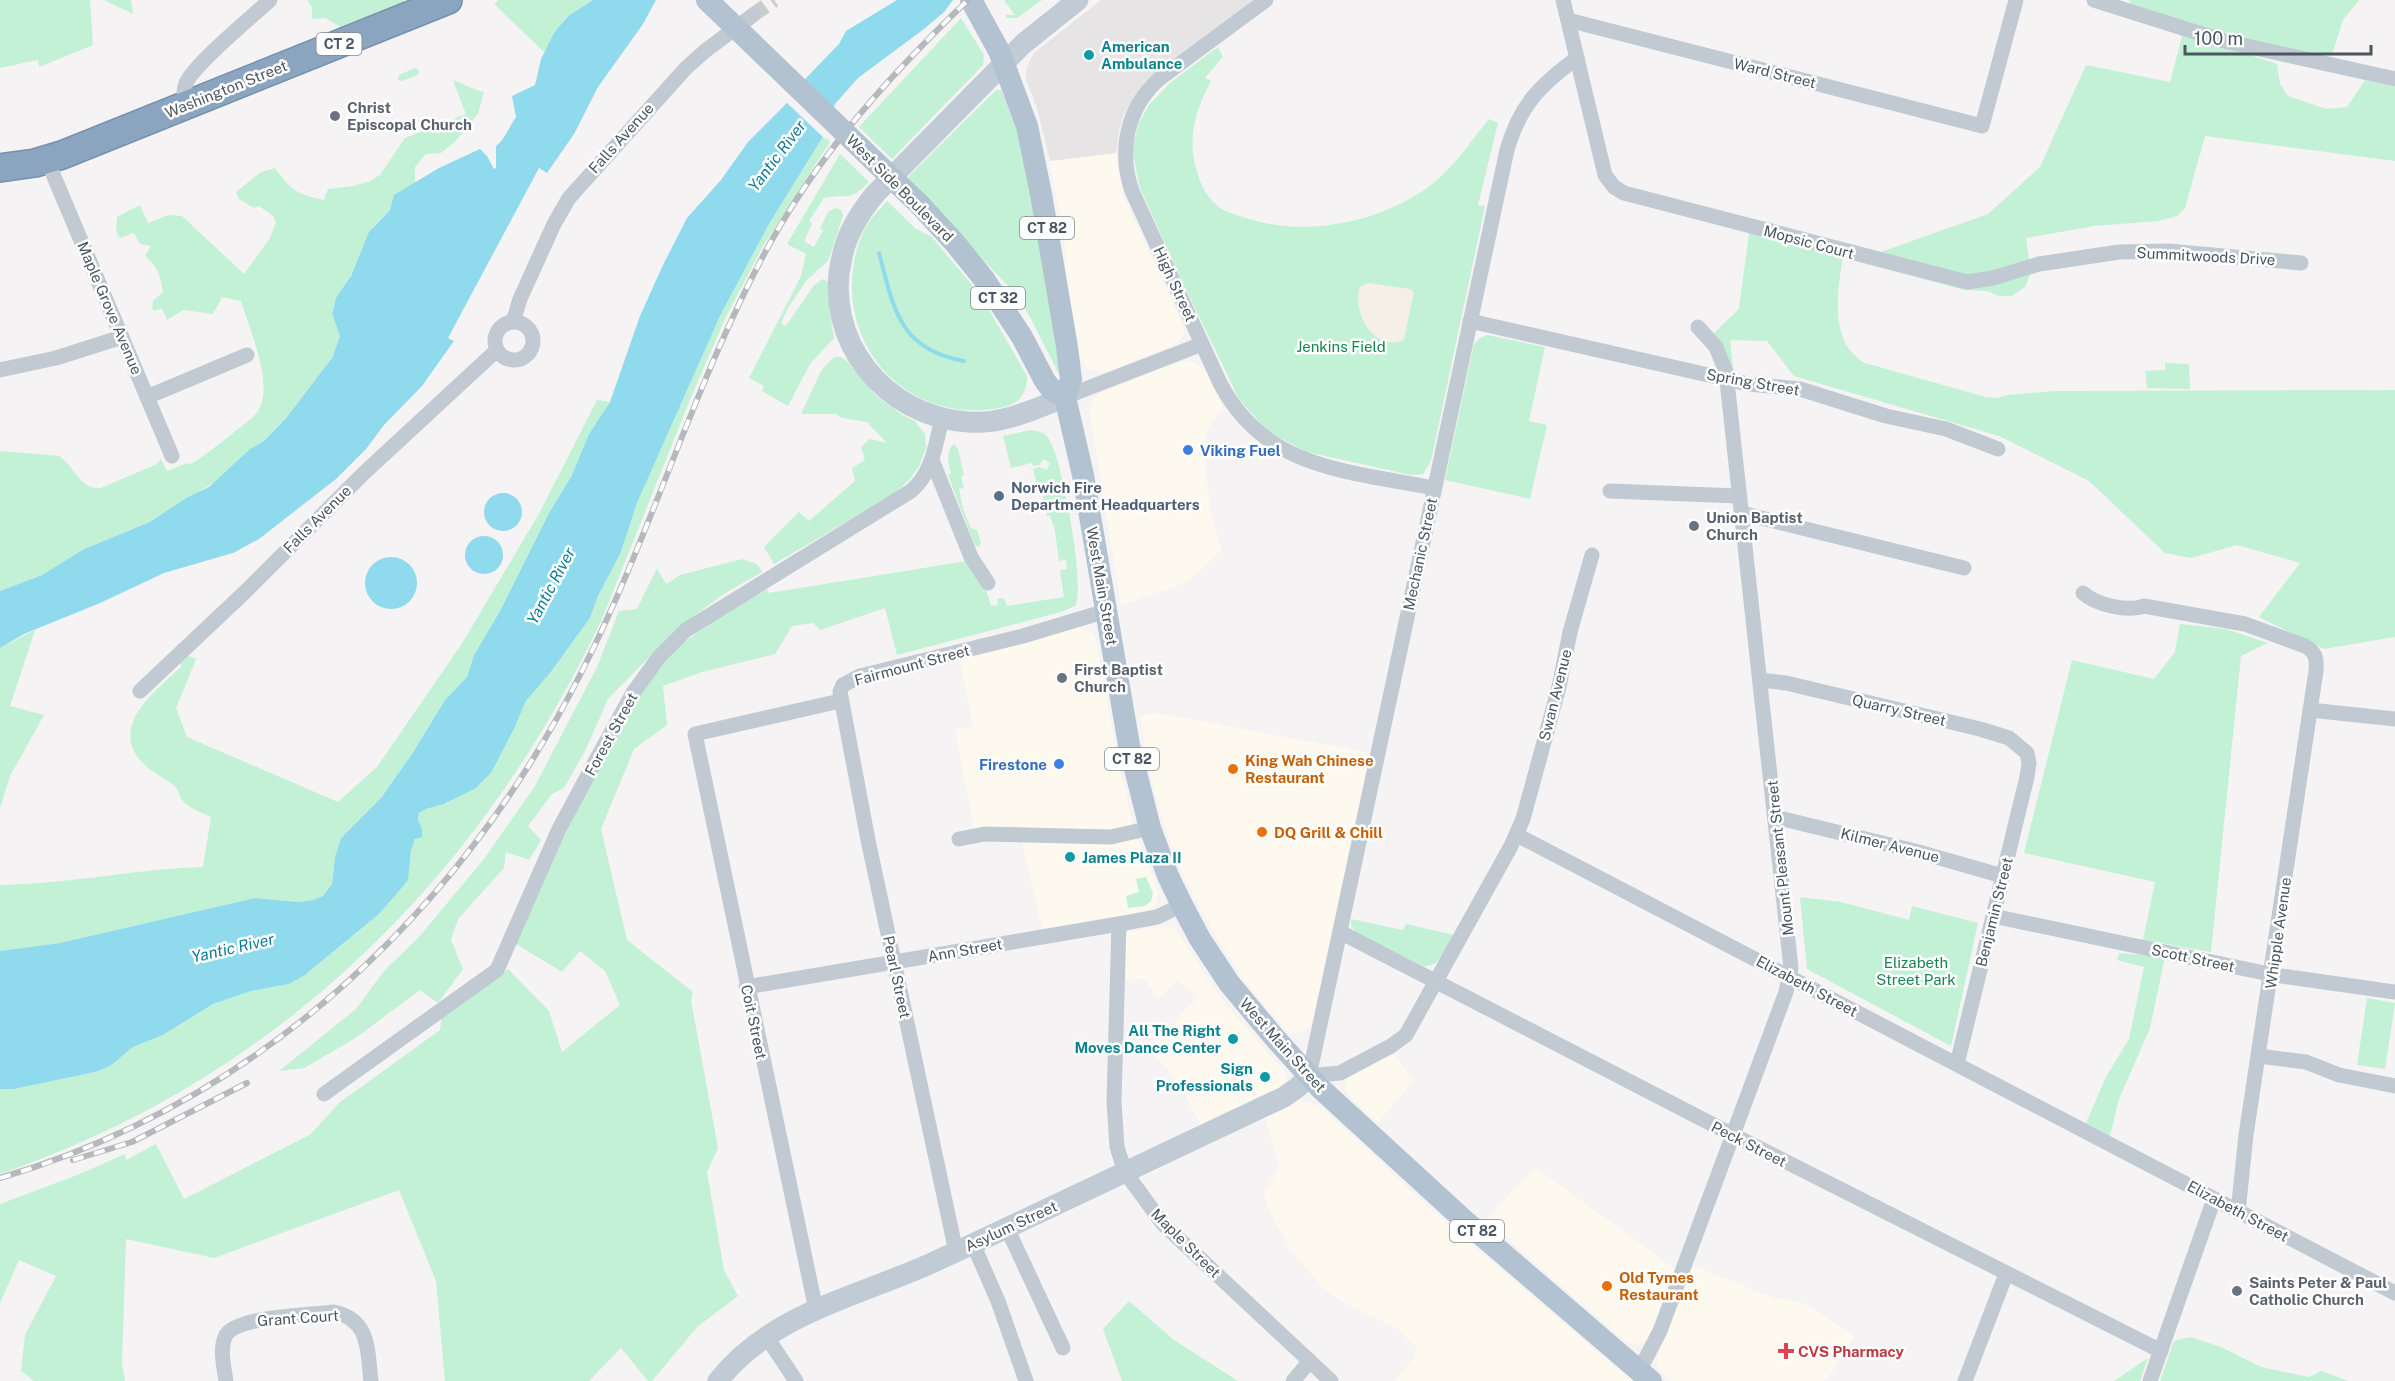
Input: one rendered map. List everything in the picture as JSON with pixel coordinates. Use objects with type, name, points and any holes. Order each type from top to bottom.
[{"type":"highway","name":"Washington Street","points":[[0,168],[47,160],[448,0]]},
{"type":"main road","name":"West Side Boulevard","points":[[707,0],[920,205],[950,237],[984,279],[1022,337],[1048,386],[1065,397]]},
{"type":"main road","points":[[1065,397],[993,421],[974,423],[942,419],[918,411],[897,399],[878,383],[862,363],[850,341],[843,318],[839,290],[841,259],[854,224],[871,199],[918,148],[1004,63],[1043,26],[1078,0]]},
{"type":"main road","name":"West Main Street","points":[[974,5],[1004,63],[1027,126],[1041,194],[1070,373],[1070,384],[1065,397],[1081,464],[1129,745],[1150,828],[1182,905],[1229,983],[1309,1076],[1411,1173],[1645,1376]]},
{"type":"main road","name":"Asylum Street","points":[[718,1381],[734,1362],[766,1336],[789,1322],[965,1248],[1284,1097],[1309,1076]]},
{"type":"street","points":[[187,105],[184,91],[188,80],[270,0]]},
{"type":"street","name":"High Street","points":[[1266,0],[1154,84],[1137,107],[1126,135],[1126,167],[1132,191],[1234,408],[1253,428],[1276,446],[1320,465],[1434,489]]},
{"type":"street","points":[[1563,0],[1577,58]]},
{"type":"street","name":"Ward Street","points":[[1568,20],[1982,126],[2016,0]]},
{"type":"street","points":[[2094,0],[2224,41],[2395,79]]},
{"type":"street","name":"Falls Avenue","points":[[140,691],[245,592],[364,473],[497,350],[496,334],[503,326],[513,322],[520,299],[549,234],[576,188],[686,68],[753,15]]},
{"type":"street","name":"Mopsic Court","points":[[1577,58],[1603,169],[1606,178],[1614,187],[1628,194],[1956,280],[1981,281],[2006,274]]},
{"type":"street","name":"Mechanic Street","points":[[1309,1076],[1499,180],[1514,127],[1525,106],[1548,79],[1577,58]]},
{"type":"street","name":"Maple Grove Avenue","points":[[47,160],[172,456]]},
{"type":"street","name":"Summitwoods Drive","points":[[2006,274],[2034,265],[2066,259],[2111,253],[2153,251],[2301,263]]},
{"type":"street","name":"Spring Street","points":[[1470,321],[1757,386],[1800,389],[1897,419],[1946,429],[1998,448]]},
{"type":"street","points":[[497,350],[504,358],[515,360],[525,357],[532,347],[532,335],[524,325],[513,322]]},
{"type":"street","name":"Mount Pleasant Street","points":[[1645,1376],[1656,1340],[1790,978],[1791,958],[1724,364],[1718,350],[1698,327]]},
{"type":"street","points":[[0,370],[56,358],[122,337]]},
{"type":"street","points":[[1065,397],[1202,344]]},
{"type":"street","points":[[147,397],[247,355]]},
{"type":"street","name":"Forest Street","points":[[324,1094],[497,970],[560,829],[633,693],[658,657],[686,630],[902,498],[919,484],[932,460],[942,419]]},
{"type":"street","points":[[932,460],[971,557],[988,583]]},
{"type":"street","points":[[1610,491],[1739,496]]},
{"type":"street","points":[[1741,513],[1964,568]]},
{"type":"street","name":"Swan Avenue","points":[[1517,835],[1553,708],[1570,633],[1592,555]]},
{"type":"street","name":"Whipple Avenue","points":[[2084,593],[2099,601],[2130,609],[2144,606],[2245,624],[2305,646],[2315,654],[2316,668],[2246,1136],[2238,1212]]},
{"type":"street","name":"Fairmount Street","points":[[695,734],[840,701],[843,685],[860,676],[1023,636],[1106,610]]},
{"type":"street","name":"Quarry Street","points":[[1760,680],[1786,683],[1985,730],[2015,742],[2029,758]]},
{"type":"street","name":"Pearl Street","points":[[840,701],[894,963],[965,1248],[998,1301],[1026,1381]]},
{"type":"street","points":[[2310,710],[2395,718]]},
{"type":"street","name":"Coit Street","points":[[695,734],[746,987],[816,1310]]},
{"type":"street","name":"Benjamin Street","points":[[1957,1065],[2027,777],[2029,758]]},
{"type":"street","name":"Kilmer Avenue","points":[[1775,817],[1915,851],[2003,876]]},
{"type":"street","points":[[959,839],[985,834],[1111,837],[1150,828]]},
{"type":"street","points":[[1309,1076],[1340,1073],[1400,1040],[1409,1032],[1517,835]]},
{"type":"street","name":"Elizabeth Street","points":[[1517,835],[2395,1293]]},
{"type":"street","name":"Ann Street","points":[[746,987],[1157,917],[1182,905]]},
{"type":"street","name":"Scott Street","points":[[1993,916],[2271,975],[2395,992]]},
{"type":"street","name":"Maple Street","points":[[1119,924],[1114,1102],[1117,1147],[1125,1172],[1163,1224],[1331,1381]]},
{"type":"street","name":"Peck Street","points":[[1340,932],[1733,1135],[2161,1351]]},
{"type":"street","points":[[2259,1056],[2306,1062],[2345,1077],[2395,1086]]},
{"type":"street","points":[[2150,1381],[2214,1199]]},
{"type":"street","points":[[1007,1228],[1063,1348]]},
{"type":"street","points":[[1965,1381],[2006,1274]]},
{"type":"street","name":"Grant Court","points":[[226,1381],[223,1343],[230,1330],[247,1322],[334,1312],[351,1318],[362,1330],[371,1381]]},
{"type":"street","points":[[766,1336],[795,1381]]},
{"type":"street","points":[[1293,1381],[1310,1361]]},
{"type":"shaded area","points":[[1101,0],[1253,0],[1160,68],[1143,84],[1123,116],[1116,153],[1050,161],[1037,108],[1026,80],[1027,67],[1034,53]]},
{"type":"shaded area","points":[[1116,153],[1123,195],[1182,323],[1184,332],[1182,339],[1176,344],[1109,371],[1099,372],[1088,368],[1078,357],[1067,290],[1064,238],[1050,161]]},
{"type":"shaded area","points":[[1191,361],[1204,369],[1223,406],[1207,431],[1205,458],[1211,515],[1222,550],[1189,581],[1121,606],[1089,409],[1094,398],[1103,392],[1179,362]]},
{"type":"shaded area","points":[[1077,627],[1091,631],[1096,639],[1118,762],[1133,825],[1131,829],[1029,832],[974,828],[955,730],[973,726],[960,660]]},
{"type":"shaded area","points":[[1163,714],[1370,753],[1313,1020],[1311,1026],[1304,1032],[1293,1034],[1286,1030],[1247,984],[1214,934],[1181,870],[1153,786],[1140,715]]},
{"type":"shaded area","points":[[1137,837],[1158,891],[1157,902],[1153,908],[1144,912],[1042,929],[1021,839]]},
{"type":"shaded area","points":[[1167,926],[1179,934],[1227,1006],[1287,1074],[1285,1087],[1202,1129],[1181,1086],[1150,1049],[1197,997],[1177,980],[1159,999],[1144,979],[1119,980],[1126,932]]},
{"type":"shaded area","points":[[1394,1054],[1414,1080],[1378,1123],[1347,1094],[1345,1085],[1347,1077]]},
{"type":"shaded area","points":[[1305,1101],[1321,1107],[1428,1207],[1631,1381],[1395,1381],[1414,1357],[1417,1347],[1399,1330],[1348,1305],[1323,1288],[1290,1249],[1267,1207],[1264,1192],[1280,1167],[1264,1116],[1294,1102]]},
{"type":"shaded area","points":[[1535,1167],[1675,1269],[1654,1325],[1648,1338],[1642,1343],[1630,1344],[1624,1340],[1486,1220]]},
{"type":"shaded area","points":[[1691,1265],[1772,1297],[1803,1303],[1855,1336],[1832,1372],[1823,1381],[1671,1381],[1658,1369],[1657,1358]]},
{"type":"green space","points":[[0,0],[90,0],[93,45],[39,67],[38,60],[0,68]]},
{"type":"green space","points":[[104,0],[131,0],[133,14]]},
{"type":"green space","points":[[307,0],[404,0],[406,4],[344,29],[325,18],[312,19],[312,7]]},
{"type":"green space","points":[[499,0],[593,0],[566,17],[544,52],[494,4]]},
{"type":"green space","points":[[1004,0],[1042,0],[1017,18],[1006,18],[1006,15],[1015,15]]},
{"type":"green space","points":[[2129,0],[2359,0],[2343,20],[2332,55],[2242,42],[2134,8]]},
{"type":"green space","points":[[961,18],[984,55],[983,65],[892,159],[859,127]]},
{"type":"green space","points":[[2183,33],[2277,64],[2280,84],[2288,96],[2326,109],[2347,107],[2365,80],[2395,87],[2395,161],[2205,136],[2185,208],[2177,216],[2158,221],[2094,226],[2026,238],[2031,273],[2025,287],[2012,296],[1965,290],[1843,258],[1838,301],[1841,330],[1853,354],[1865,363],[1986,397],[1996,398],[2055,391],[2395,390],[2395,637],[2324,649],[2259,617],[2300,563],[2237,545],[2191,558],[2165,553],[2089,481],[1999,436],[1794,376],[1767,341],[1730,340],[1734,377],[1724,350],[1714,333],[1739,309],[1749,233],[1755,219],[1881,252],[1988,214],[2040,167],[2086,65],[2170,82]]},
{"type":"green space","name":"Jenkins Field","points":[[1218,47],[1223,57],[1205,78],[1211,81],[1194,123],[1193,157],[1205,191],[1212,201],[1229,213],[1265,223],[1310,227],[1333,225],[1398,205],[1429,187],[1438,179],[1457,160],[1489,119],[1498,123],[1478,205],[1485,206],[1431,461],[1423,474],[1411,475],[1307,452],[1273,434],[1263,426],[1239,399],[1182,281],[1140,188],[1132,149],[1139,123],[1149,105],[1170,83]]},
{"type":"green space","points":[[415,68],[419,70],[418,75],[402,81],[398,80],[399,75]]},
{"type":"green space","points":[[453,80],[484,92],[478,114],[455,142],[441,153],[426,154],[415,167],[415,183],[396,194],[389,211],[372,228],[332,310],[340,335],[332,358],[289,414],[264,441],[250,449],[218,480],[150,522],[84,549],[42,575],[0,591],[0,451],[59,456],[87,485],[101,488],[157,464],[161,459],[167,471],[187,463],[189,465],[250,420],[258,411],[262,400],[264,387],[259,357],[241,301],[222,297],[213,314],[183,310],[167,320],[162,308],[154,311],[152,309],[153,301],[163,292],[158,272],[145,256],[151,246],[140,244],[134,233],[120,238],[116,231],[117,217],[140,205],[148,223],[168,215],[182,216],[244,274],[270,238],[276,222],[273,216],[259,206],[254,208],[239,199],[236,192],[261,172],[275,168],[296,190],[324,200],[328,189],[370,181],[380,175],[405,138],[466,114]]},
{"type":"green space","points":[[996,90],[1001,90],[1021,136],[1061,378],[1030,317],[1011,289],[906,179]]},
{"type":"green space","points":[[824,135],[830,142],[763,246],[725,319],[602,619],[552,714],[494,803],[430,885],[358,959],[279,1026],[193,1084],[100,1134],[0,1174],[0,1089],[14,1089],[95,1072],[110,1066],[133,1047],[163,1035],[213,1004],[251,991],[289,984],[309,972],[379,914],[403,885],[412,845],[422,829],[418,820],[419,813],[447,803],[480,785],[491,773],[526,701],[550,673],[590,618],[598,596],[621,552],[637,503],[720,316],[769,224]]},
{"type":"green space","points":[[840,154],[869,182],[852,195],[824,198],[809,221],[812,224],[804,241],[814,247],[823,230],[820,228],[828,212],[835,208],[841,210],[843,216],[828,261],[806,281],[788,308],[781,324],[786,326],[814,285],[823,279],[828,282],[834,338],[810,364],[788,406],[762,391],[764,386],[749,378],[801,276],[806,254],[787,244]]},
{"type":"green space","points":[[887,201],[916,229],[932,237],[981,296],[1027,376],[1025,390],[1018,400],[1008,406],[993,409],[956,409],[924,400],[897,383],[875,359],[860,331],[853,299],[854,265],[864,230]]},
{"type":"green space","points":[[1487,335],[1545,347],[1529,421],[1547,425],[1530,499],[1445,480],[1474,344]]},
{"type":"green space","points":[[834,357],[841,357],[847,361],[876,396],[915,421],[925,434],[926,448],[919,466],[910,479],[894,494],[774,564],[764,547],[799,512],[809,521],[855,481],[852,468],[865,460],[861,447],[870,439],[887,443],[867,422],[842,418],[836,414],[801,414],[821,371]]},
{"type":"green space","points":[[2165,363],[2189,364],[2190,389],[2147,388],[2145,371],[2165,370]]},
{"type":"green space","points":[[597,400],[610,402],[589,434],[571,477],[549,513],[500,611],[474,655],[467,677],[445,700],[412,754],[381,798],[341,838],[335,857],[332,884],[323,896],[298,902],[255,898],[60,943],[0,951],[0,885],[203,867],[211,817],[185,804],[174,785],[144,764],[134,750],[130,737],[132,724],[139,711],[148,698],[181,667],[183,658],[188,656],[196,659],[176,708],[187,737],[338,802],[377,767],[461,645],[540,512]]},
{"type":"green space","points":[[1031,430],[1047,436],[1061,472],[1075,551],[1078,595],[1075,606],[1061,612],[897,655],[885,608],[820,630],[813,623],[792,626],[775,654],[702,672],[663,686],[667,725],[634,749],[601,829],[627,940],[693,992],[691,1000],[718,1148],[707,1172],[724,1270],[738,1296],[697,1327],[652,1381],[648,1381],[621,1348],[589,1381],[445,1381],[436,1281],[399,1190],[214,1258],[126,1239],[122,1363],[125,1381],[34,1381],[21,1371],[25,1335],[56,1276],[19,1260],[0,1303],[0,1204],[80,1174],[125,1154],[126,1160],[156,1144],[184,1199],[311,1134],[339,1103],[440,1030],[442,1015],[508,969],[549,1011],[562,1052],[620,1005],[605,971],[580,951],[562,972],[516,944],[575,806],[644,687],[676,648],[716,619],[767,589],[769,593],[967,561],[986,590],[991,606],[998,605],[997,599],[1004,598],[1007,606],[1064,597],[1060,570],[1067,569],[1066,560],[1059,561],[1055,531],[1050,515],[1047,516],[1041,487],[1038,487],[1033,469],[1039,467],[1047,470],[1050,463],[1044,459],[1039,465],[1033,466],[1032,463],[1011,468],[1003,436]]},
{"type":"green space","points":[[954,444],[958,449],[964,475],[961,476],[964,488],[959,489],[963,509],[971,528],[977,530],[981,543],[979,547],[975,546],[948,475],[951,473],[949,454]]},
{"type":"green space","points":[[742,559],[757,564],[762,572],[722,595],[678,628],[608,699],[585,751],[564,788],[552,794],[528,826],[541,840],[529,860],[506,852],[504,868],[458,919],[451,940],[463,969],[438,1003],[420,990],[354,1039],[304,1068],[279,1071],[356,1009],[384,971],[419,937],[484,859],[535,786],[597,667],[619,611],[637,609],[657,568],[666,584],[680,575]]},
{"type":"green space","points":[[2180,624],[2226,629],[2268,643],[2241,656],[2211,952],[2143,940],[2155,882],[2024,853],[2072,660],[2154,679],[2175,652]]},
{"type":"green space","points":[[35,630],[10,706],[44,715],[10,776],[0,808],[0,648]]},
{"type":"green space","points":[[1146,877],[1153,893],[1151,901],[1145,906],[1128,908],[1126,896],[1139,892],[1136,879]]},
{"type":"green space","name":"Elizabeth Street Park","points":[[1800,897],[1841,902],[1909,920],[1912,906],[1978,923],[1951,1046],[1807,969]]},
{"type":"green space","points":[[1351,919],[1403,930],[1406,924],[1454,935],[1439,960],[1429,966],[1423,966],[1356,932],[1351,926]]},
{"type":"green space","points":[[2119,953],[2165,957],[2150,1028],[2119,1099],[2110,1136],[2086,1123],[2106,1077],[2129,1039],[2144,967],[2117,960]]},
{"type":"green space","points":[[2367,998],[2395,1003],[2385,1069],[2357,1065]]},
{"type":"green space","points":[[1129,1301],[1174,1340],[1238,1381],[1122,1381],[1103,1329]]},
{"type":"green space","points":[[2190,1337],[2221,1347],[2261,1367],[2309,1377],[2321,1371],[2349,1381],[2160,1381],[2174,1341]]},
{"type":"green space","points":[[2148,1358],[2140,1381],[2114,1381]]},
{"type":"sand","points":[[1368,283],[1410,289],[1414,292],[1404,340],[1393,342],[1382,340],[1367,327],[1359,308],[1358,297],[1360,287]]},
{"type":"water","points":[[593,0],[656,0],[643,24],[598,87],[574,134],[547,173],[539,168],[448,338],[454,341],[422,386],[384,425],[366,449],[336,479],[259,539],[233,553],[164,573],[100,603],[24,634],[0,648],[0,591],[42,575],[84,549],[150,522],[188,497],[209,487],[250,449],[264,441],[286,418],[332,358],[340,336],[332,313],[336,298],[351,276],[369,232],[390,210],[394,195],[439,168],[480,149],[494,169],[496,168],[496,146],[516,117],[512,96],[535,85],[541,59],[554,33],[568,16]]},
{"type":"water","name":"Yantic River","points":[[897,0],[953,0],[944,12],[924,29],[858,78],[835,104],[824,135],[769,224],[720,316],[637,503],[621,552],[598,596],[590,618],[550,673],[526,701],[491,773],[476,788],[419,813],[418,820],[422,829],[422,837],[415,839],[411,850],[408,880],[399,891],[379,914],[305,975],[289,984],[251,991],[213,1004],[163,1035],[133,1047],[110,1066],[95,1072],[14,1089],[0,1089],[0,951],[60,943],[255,898],[298,902],[323,896],[332,884],[335,857],[341,838],[381,798],[412,754],[445,700],[467,677],[474,655],[500,611],[549,513],[571,477],[589,434],[610,402],[640,316],[687,218],[721,180],[748,142],[785,105],[807,77],[839,44],[846,31]]},
{"type":"water","points":[[503,493],[516,499],[522,512],[516,525],[503,531],[490,525],[484,512],[490,499]]},
{"type":"water","points":[[484,536],[497,542],[503,555],[497,568],[484,574],[471,568],[465,555],[471,542]]},
{"type":"water","points":[[386,557],[396,557],[405,561],[413,569],[417,583],[413,597],[405,605],[396,609],[386,609],[377,605],[369,597],[365,588],[365,578],[369,569],[377,561]]},
{"type":"pier","points":[[802,78],[835,111],[825,139],[785,101]]},
{"type":"waterway","points":[[879,253],[895,308],[902,323],[912,336],[925,347],[964,361]]},
{"type":"tunnel","points":[[753,15],[774,0]]},
{"type":"railway","points":[[0,1178],[94,1144],[183,1100],[266,1048],[343,986],[413,917],[476,842],[532,760],[581,673],[630,567],[718,350],[769,245],[811,177],[859,115],[911,57],[968,0]]},
{"type":"railway","points":[[73,1160],[132,1142],[247,1083]]},
{"type":"place","name":"American Ambulance","points":[[1089,55]]},
{"type":"place","name":"Christ Episcopal Church","points":[[335,116]]},
{"type":"place","name":"Viking Fuel","points":[[1188,450]]},
{"type":"place","name":"Norwich Fire Department Headquarters","points":[[999,496]]},
{"type":"place","name":"Union Baptist Church","points":[[1694,526]]},
{"type":"place","name":"First Baptist Church","points":[[1062,678]]},
{"type":"place","name":"Firestone","points":[[1059,764]]},
{"type":"place","name":"King Wah Chinese Restaurant","points":[[1233,769]]},
{"type":"place","name":"DQ Grill & Chill","points":[[1262,832]]},
{"type":"place","name":"James Plaza II","points":[[1070,857]]},
{"type":"place","name":"All The Right Moves Dance Center","points":[[1233,1039]]},
{"type":"place","name":"Sign Professionals","points":[[1265,1077]]},
{"type":"place","name":"Old Tymes Restaurant","points":[[1607,1286]]},
{"type":"place","name":"Saints Peter & Paul Catholic Church","points":[[2237,1291]]},
{"type":"place","name":"CVS Pharmacy","points":[[1786,1351]]}]
